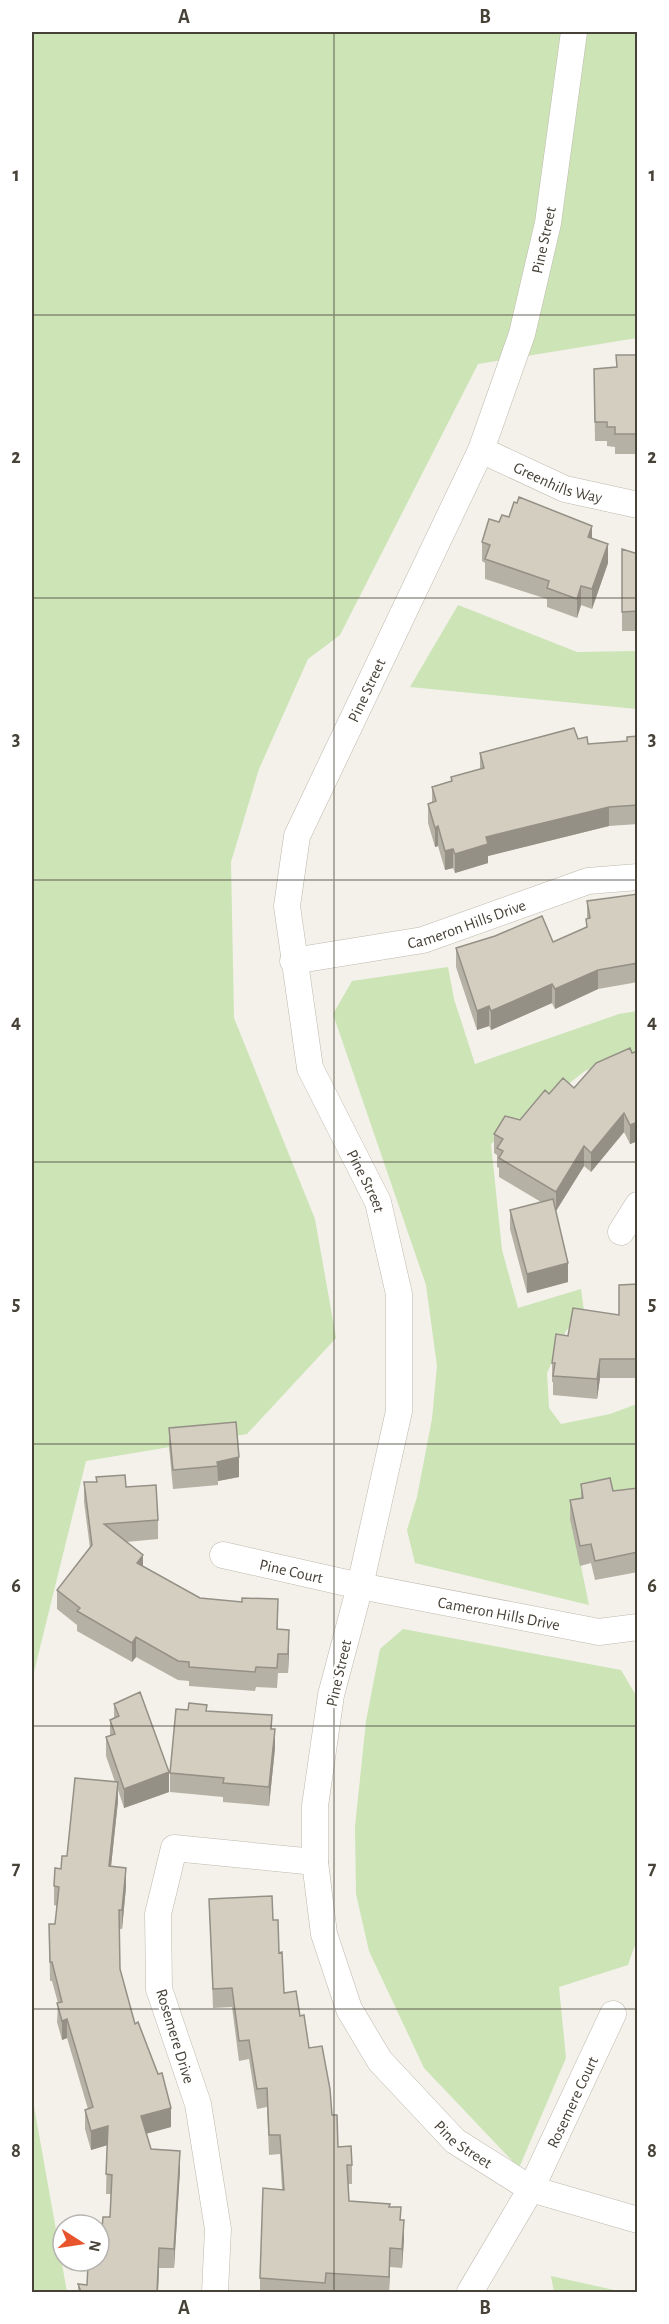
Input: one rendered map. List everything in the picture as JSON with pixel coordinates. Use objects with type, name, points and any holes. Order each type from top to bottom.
[{"type":"street","name":"Pine Street","points":[[574,32],[548,223],[522,334],[481,450],[297,836],[287,906],[310,1068],[378,1202],[399,1294],[399,1411],[360,1586],[331,1695],[315,1806],[315,1862],[324,1934],[349,2009],[380,2061],[455,2141],[531,2189],[638,2220]]},
{"type":"street","name":"Greenhills Way","points":[[481,450],[565,489],[638,505]]},
{"type":"street","name":"Cameron Hills Drive","points":[[293,961],[423,940],[588,881],[638,877]]},
{"type":"street","points":[[621,1232],[638,1205]]},
{"type":"street","name":"Pine Court","points":[[223,1555],[360,1586]]},
{"type":"street","name":"Cameron Hills Drive","points":[[360,1586],[599,1632],[638,1627]]},
{"type":"street","name":"Rosemere Drive","points":[[215,2292],[218,2229],[198,2104],[159,1989],[158,1914],[174,1848],[315,1862]]},
{"type":"street","name":"Rosemere Court","points":[[531,2189],[613,2014]]},
{"type":"street","points":[[470,2292],[531,2189]]},
{"type":"green space","points":[[32,32],[637,32],[637,338],[478,364],[340,635],[308,659],[259,769],[231,862],[234,1018],[315,1219],[336,1338],[247,1434],[86,1461],[32,1680]]},
{"type":"green space","points":[[458,605],[577,652],[637,651],[637,709],[410,687]]},
{"type":"green space","points":[[448,967],[454,999],[475,1064],[619,1014],[637,1011],[637,1052],[585,1071],[491,1144],[502,1250],[518,1308],[581,1289],[584,1311],[566,1331],[547,1373],[549,1408],[561,1424],[610,1414],[637,1404],[637,1490],[570,1513],[589,1605],[415,1563],[407,1530],[417,1497],[432,1419],[437,1366],[426,1285],[333,1014],[352,981]]},
{"type":"green space","points":[[403,1629],[621,1670],[637,1697],[637,1939],[628,1965],[559,1987],[566,2058],[519,2168],[424,2068],[369,1951],[356,1894],[355,1827],[366,1721],[380,1649]]},
{"type":"green space","points":[[32,2095],[53,2213],[51,2213],[51,2273],[64,2273],[67,2292],[32,2292]]},
{"type":"green space","points":[[551,2276],[623,2292],[554,2292]]},
{"type":"building","points":[[616,355],[638,355],[638,434],[615,434],[615,427],[607,427],[607,422],[595,422],[594,369],[617,367]]},
{"type":"building","points":[[519,497],[592,526],[588,537],[608,544],[592,589],[581,586],[577,599],[547,588],[549,581],[485,559],[490,545],[482,542],[489,519],[499,522],[502,515],[509,517],[514,502],[517,503]]},
{"type":"building","points":[[622,549],[638,554],[638,611],[622,612]]},
{"type":"building","points":[[574,728],[578,739],[587,737],[588,744],[627,741],[627,737],[638,736],[638,805],[609,807],[486,837],[488,844],[455,854],[453,849],[445,851],[438,826],[435,828],[428,804],[436,801],[432,787],[452,781],[451,777],[484,768],[480,753]]},
{"type":"building","points":[[638,894],[638,963],[598,970],[555,989],[552,984],[491,1011],[489,1006],[477,1011],[456,948],[495,936],[542,916],[553,942],[587,927],[586,919],[590,918],[587,901]]},
{"type":"building","points":[[630,1048],[632,1053],[638,1051],[638,1122],[630,1125],[624,1113],[591,1153],[584,1146],[556,1192],[499,1158],[503,1151],[497,1148],[503,1139],[494,1134],[505,1116],[520,1120],[545,1090],[549,1094],[563,1078],[574,1088],[596,1063]]},
{"type":"building","points":[[553,1199],[568,1263],[527,1274],[510,1210]]},
{"type":"building","points":[[638,1284],[637,1359],[600,1359],[597,1379],[553,1376],[555,1363],[552,1363],[556,1334],[568,1336],[573,1308],[619,1315],[619,1285]]},
{"type":"building","points":[[236,1422],[239,1457],[217,1462],[218,1466],[173,1470],[169,1428]]},
{"type":"building","points":[[125,1475],[126,1487],[156,1485],[158,1520],[104,1524],[143,1555],[137,1563],[200,1598],[242,1602],[242,1598],[278,1599],[277,1629],[289,1630],[288,1654],[278,1654],[277,1668],[256,1667],[255,1672],[189,1667],[189,1662],[178,1661],[136,1637],[132,1643],[77,1611],[80,1608],[57,1590],[92,1545],[84,1482],[97,1482],[96,1477]]},
{"type":"building","points":[[610,1478],[613,1491],[638,1488],[638,1552],[595,1561],[591,1544],[580,1546],[570,1500],[583,1498],[581,1484]]},
{"type":"building","points":[[140,1692],[169,1772],[124,1789],[106,1737],[115,1734],[110,1720],[119,1716],[114,1704]]},
{"type":"building","points":[[189,1703],[207,1705],[206,1711],[272,1715],[271,1729],[275,1729],[269,1787],[223,1783],[224,1778],[170,1773],[176,1709],[188,1710]]},
{"type":"building","points":[[75,1778],[118,1782],[109,1866],[126,1868],[122,1910],[119,1910],[120,1969],[135,2024],[138,2022],[158,2074],[162,2073],[171,2108],[141,2116],[151,2149],[180,2151],[174,2249],[159,2248],[157,2292],[81,2292],[78,2284],[87,2285],[88,2273],[111,2273],[112,2175],[106,2174],[108,2126],[91,2131],[85,2110],[93,2107],[67,2019],[62,2021],[57,2003],[62,2002],[52,1962],[50,1962],[49,1924],[55,1924],[59,1887],[54,1886],[55,1868],[61,1869],[62,1856],[67,1856]]},
{"type":"building","points":[[272,1896],[273,1920],[278,1920],[279,1953],[282,1952],[284,1993],[296,1991],[300,2016],[304,2015],[309,2048],[322,2046],[332,2115],[337,2115],[338,2147],[351,2146],[352,2165],[347,2165],[349,2201],[401,2207],[400,2220],[404,2220],[402,2249],[390,2248],[389,2277],[326,2273],[325,2283],[260,2278],[263,2188],[284,2190],[280,2135],[269,2135],[267,2088],[257,2089],[249,2040],[239,2041],[232,1988],[213,1989],[209,1899]]}]
